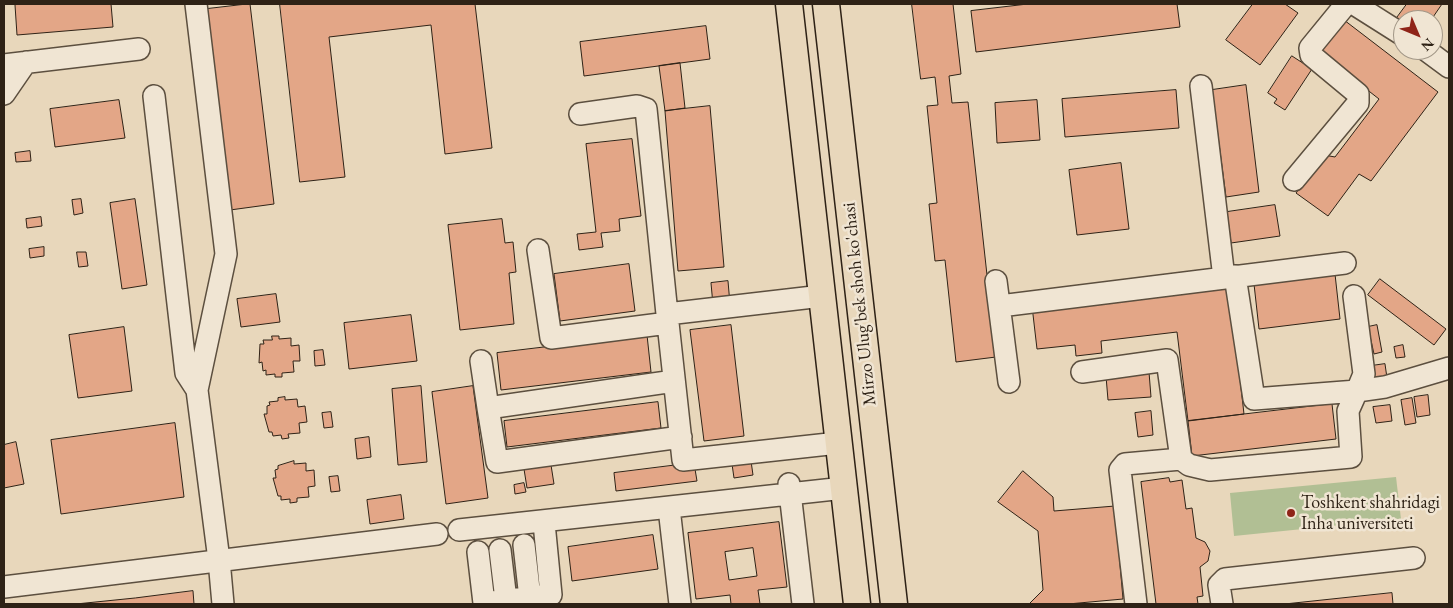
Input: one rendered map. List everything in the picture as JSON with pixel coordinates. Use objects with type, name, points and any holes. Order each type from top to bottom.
[{"type":"main road","name":"Mirzo Ulug'bek shoh ko'chasi","points":[[789,4],[857,604]]},
{"type":"main road","name":"Mirzo Ulug'bek shoh ko'chasi","points":[[826,4],[894,604]]},
{"type":"lane","points":[[196,4],[226,254],[197,390],[220,560],[223,604]]},
{"type":"lane","points":[[1294,180],[1358,103],[1358,94],[1310,55],[1310,48],[1346,4]]},
{"type":"lane","points":[[1354,4],[1393,29]]},
{"type":"lane","points":[[4,65],[139,49]]},
{"type":"lane","points":[[4,94],[26,62]]},
{"type":"lane","points":[[1201,86],[1230,277],[1254,399],[1385,387],[1449,368]]},
{"type":"lane","points":[[154,96],[186,373],[197,390]]},
{"type":"lane","points":[[580,114],[637,106],[646,109],[683,460],[838,443]]},
{"type":"lane","points":[[538,250],[550,338],[822,296]]},
{"type":"lane","points":[[1000,306],[1345,263]]},
{"type":"lane","points":[[996,281],[1009,382]]},
{"type":"lane","points":[[1136,604],[1120,470],[1125,464],[1181,459],[1189,465],[1210,470],[1351,457],[1348,411],[1364,374],[1354,296]]},
{"type":"lane","points":[[481,360],[497,462],[681,438]]},
{"type":"lane","points":[[1082,372],[1167,360],[1181,459]]},
{"type":"lane","points":[[488,408],[674,381]]},
{"type":"lane","points":[[789,484],[803,604]]},
{"type":"lane","points":[[459,530],[544,523],[844,488]]},
{"type":"lane","points":[[668,508],[680,604]]},
{"type":"lane","points":[[478,552],[484,603],[551,595],[544,523]]},
{"type":"lane","points":[[4,587],[437,534]]},
{"type":"lane","points":[[524,545],[530,598]]},
{"type":"lane","points":[[500,550],[506,600]]},
{"type":"lane","points":[[1222,604],[1219,585],[1225,578],[1414,558]]},
{"type":"green space","points":[[1396,477],[1401,519],[1234,536],[1230,493]]},
{"type":"building","points":[[111,4],[113,27],[17,35],[15,5]]},
{"type":"building","points":[[250,4],[274,204],[230,210],[207,9]]},
{"type":"building","points":[[280,4],[475,4],[492,148],[445,154],[431,25],[329,37],[345,177],[300,182]]},
{"type":"building","points":[[912,4],[953,4],[961,74],[949,76],[952,103],[968,102],[996,357],[956,362],[945,260],[935,261],[929,204],[937,203],[927,106],[938,105],[935,77],[921,79]]},
{"type":"building","points":[[1028,4],[1177,4],[1180,27],[976,52],[971,11]]},
{"type":"building","points":[[1253,4],[1285,4],[1298,13],[1260,65],[1226,40]]},
{"type":"building","points":[[1407,4],[1442,4],[1438,10],[1403,10]]},
{"type":"building","points":[[1344,20],[1393,58],[1393,60],[1396,60],[1438,92],[1371,181],[1359,174],[1328,216],[1296,193],[1324,155],[1335,157],[1379,99],[1319,52]]},
{"type":"building","points":[[706,26],[710,59],[584,76],[580,42]]},
{"type":"building","points":[[1292,56],[1312,69],[1285,110],[1274,103],[1277,99],[1268,93]]},
{"type":"building","points":[[680,63],[685,108],[665,111],[659,66]]},
{"type":"building","points":[[1246,85],[1259,192],[1226,197],[1212,90]]},
{"type":"building","points":[[1176,90],[1179,128],[1065,137],[1062,99]]},
{"type":"building","points":[[119,100],[125,138],[55,147],[50,109]]},
{"type":"building","points":[[1037,100],[1040,140],[997,143],[995,103]]},
{"type":"building","points":[[710,106],[724,267],[678,271],[665,111]]},
{"type":"building","points":[[632,139],[641,216],[619,219],[620,231],[601,233],[603,247],[579,250],[577,234],[596,232],[586,144]]},
{"type":"building","points":[[30,151],[31,161],[16,162],[15,153]]},
{"type":"building","points":[[1121,163],[1129,229],[1077,235],[1069,170]]},
{"type":"building","points":[[81,199],[83,213],[74,215],[72,200]]},
{"type":"building","points":[[135,199],[147,285],[122,289],[110,203]]},
{"type":"building","points":[[1275,205],[1280,236],[1231,243],[1227,212]]},
{"type":"building","points":[[41,217],[42,226],[27,228],[26,219]]},
{"type":"building","points":[[502,219],[505,243],[513,242],[516,272],[509,273],[514,324],[460,330],[448,225]]},
{"type":"building","points":[[44,247],[44,256],[30,258],[29,249]]},
{"type":"building","points":[[77,252],[86,252],[88,266],[79,267]]},
{"type":"building","points":[[629,264],[635,311],[560,321],[554,274]]},
{"type":"building","points":[[1335,274],[1340,319],[1259,329],[1254,284]]},
{"type":"building","points":[[1380,279],[1446,329],[1434,345],[1368,295]]},
{"type":"building","points":[[728,281],[730,304],[713,305],[711,283]]},
{"type":"building","points":[[1229,283],[1244,414],[1188,421],[1177,332],[1101,341],[1102,353],[1076,356],[1075,345],[1037,349],[1032,306]]},
{"type":"building","points":[[276,294],[280,322],[241,327],[237,299]]},
{"type":"building","points":[[411,315],[417,361],[349,369],[344,323]]},
{"type":"building","points":[[731,325],[744,436],[704,441],[690,330]]},
{"type":"building","points":[[1377,325],[1382,352],[1374,354],[1368,327]]},
{"type":"building","points":[[124,327],[132,391],[78,398],[69,335]]},
{"type":"building","points":[[647,335],[651,372],[501,390],[497,353]]},
{"type":"building","points":[[272,336],[279,336],[279,339],[291,338],[291,346],[299,345],[300,361],[293,361],[294,372],[282,373],[282,377],[275,377],[275,374],[266,375],[266,370],[263,371],[262,362],[259,363],[260,344],[264,344],[263,340],[272,340]]},
{"type":"building","points":[[1403,345],[1405,357],[1396,358],[1394,347]]},
{"type":"building","points":[[323,350],[325,365],[315,366],[314,351]]},
{"type":"building","points":[[1385,364],[1387,378],[1373,380],[1371,366]]},
{"type":"building","points":[[1149,372],[1151,397],[1108,400],[1106,376]]},
{"type":"building","points":[[421,386],[427,462],[398,465],[392,389]]},
{"type":"building","points":[[473,386],[488,498],[446,504],[432,392]]},
{"type":"building","points":[[1428,395],[1430,415],[1417,417],[1414,397]]},
{"type":"building","points":[[285,397],[285,400],[297,399],[298,407],[305,406],[307,422],[299,423],[300,433],[288,434],[289,438],[282,439],[281,435],[273,436],[272,432],[269,432],[264,414],[267,414],[269,402],[278,401],[278,398]]},
{"type":"building","points":[[1412,398],[1416,423],[1405,425],[1401,400]]},
{"type":"building","points":[[658,402],[661,428],[507,447],[504,421]]},
{"type":"building","points":[[1332,404],[1336,439],[1192,456],[1188,421]]},
{"type":"building","points":[[1390,405],[1392,421],[1376,423],[1373,407]]},
{"type":"building","points":[[1151,411],[1153,435],[1138,437],[1135,413]]},
{"type":"building","points":[[331,412],[333,427],[324,428],[322,413]]},
{"type":"building","points":[[175,423],[184,497],[61,514],[51,440]]},
{"type":"building","points":[[369,437],[371,457],[357,459],[355,439]]},
{"type":"building","points":[[16,442],[24,484],[4,488],[4,445]]},
{"type":"building","points":[[294,461],[294,464],[306,463],[306,471],[314,470],[315,486],[308,487],[309,497],[297,498],[297,502],[290,503],[290,499],[281,500],[281,496],[278,496],[273,478],[276,478],[275,470],[278,469],[278,466]]},
{"type":"building","points":[[751,461],[753,475],[734,478],[732,464]]},
{"type":"building","points":[[694,463],[697,481],[616,491],[614,473]]},
{"type":"building","points":[[551,465],[554,484],[527,488],[524,469]]},
{"type":"building","points":[[1023,471],[1053,497],[1054,511],[1115,506],[1123,599],[1068,604],[1029,604],[1043,590],[1038,531],[998,502]]},
{"type":"building","points":[[338,476],[340,491],[331,492],[329,477]]},
{"type":"building","points":[[1169,478],[1170,482],[1182,480],[1186,509],[1192,508],[1196,538],[1205,542],[1210,551],[1208,561],[1200,567],[1203,596],[1197,597],[1198,604],[1156,604],[1141,482]]},
{"type":"building","points":[[524,483],[526,492],[515,494],[514,485]]},
{"type":"building","points":[[401,495],[404,519],[370,524],[367,500]]},
{"type":"building","points":[[779,522],[787,587],[758,590],[760,604],[731,604],[730,595],[696,599],[688,533]],"holes":[[[753,548],[757,576],[729,580],[725,552]]]},
{"type":"building","points":[[653,535],[658,569],[572,581],[568,547]]},
{"type":"building","points":[[193,591],[194,604],[76,604],[135,598]]},
{"type":"building","points":[[1392,593],[1393,604],[1285,604]]},
{"type":"place","name":"Toshkent shahridagi Inha universiteti","points":[[1291,513]]}]
